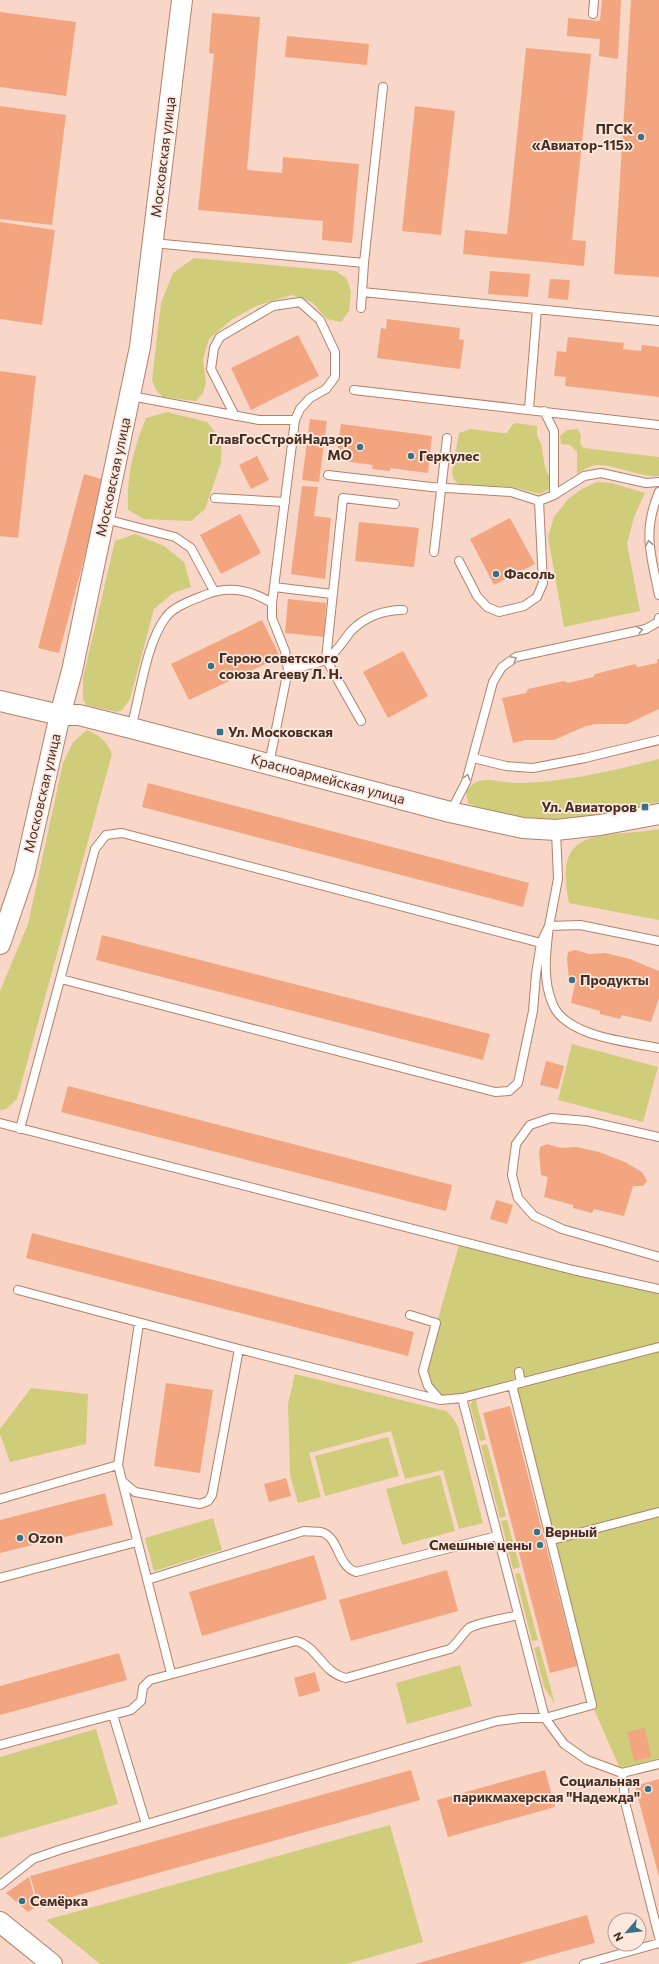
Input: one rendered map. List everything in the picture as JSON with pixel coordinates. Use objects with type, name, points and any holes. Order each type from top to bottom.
[{"type":"street","name":"Московская улица","points":[[0,944],[24,874],[60,715],[72,671],[131,396],[140,347],[182,0]]},
{"type":"street","name":"Красноармейская улица","points":[[0,701],[60,715],[79,715],[450,812],[523,828],[556,830],[600,825],[659,814]]},
{"type":"street","points":[[0,1922],[52,1964]]},
{"type":"lane","points":[[593,14],[594,0]]},
{"type":"lane","points":[[361,308],[364,263],[384,87]]},
{"type":"lane","points":[[153,243],[364,263]]},
{"type":"lane","points":[[362,292],[659,321]]},
{"type":"lane","points":[[235,416],[211,369],[214,348],[220,337],[273,306],[300,302],[320,320],[335,352],[335,377],[326,390],[310,398],[300,409],[295,420],[272,603],[272,618],[285,651],[288,670],[269,764]]},
{"type":"lane","points":[[529,409],[537,309]]},
{"type":"lane","points":[[354,390],[659,425]]},
{"type":"lane","points":[[131,396],[259,420],[295,420]]},
{"type":"lane","points":[[544,411],[554,431],[554,495]]},
{"type":"lane","points":[[434,552],[447,438]]},
{"type":"lane","points":[[328,475],[442,488],[511,492],[539,501],[554,495],[584,476],[601,473],[646,483],[659,482]]},
{"type":"lane","points":[[659,492],[650,520],[648,537],[659,595]]},
{"type":"lane","points":[[215,498],[285,502]]},
{"type":"lane","points":[[361,721],[326,659],[343,498],[395,504]]},
{"type":"lane","points":[[459,561],[477,596],[487,607],[499,612],[524,606],[537,596],[543,583],[539,501]]},
{"type":"lane","points":[[104,519],[175,537],[191,548],[214,591]]},
{"type":"lane","points":[[274,587],[332,594]]},
{"type":"lane","points":[[131,728],[149,657],[166,616],[185,603],[214,591],[237,589],[257,594],[272,603]]},
{"type":"lane","points":[[288,670],[326,659],[340,647],[352,631],[370,617],[387,610],[404,610]]},
{"type":"lane","points":[[450,812],[466,782],[493,682],[502,667],[516,657],[646,629],[658,622],[659,618]]},
{"type":"lane","points":[[473,758],[506,766],[533,768],[585,758],[659,740]]},
{"type":"lane","points":[[556,830],[558,880],[549,926],[546,962],[547,986],[553,1006],[564,1019],[582,1030],[604,1037],[659,1048]]},
{"type":"lane","points":[[20,1129],[95,849],[106,835],[122,833],[541,943]]},
{"type":"lane","points":[[549,926],[580,925],[618,931],[659,941]]},
{"type":"lane","points":[[61,979],[495,1092],[509,1091],[518,1083],[533,1011],[536,974],[541,943],[549,926]]},
{"type":"lane","points":[[659,1137],[587,1120],[551,1118],[530,1124],[516,1144],[512,1175],[518,1198],[534,1216],[562,1228],[659,1257]]},
{"type":"lane","points":[[0,1123],[573,1270],[659,1289]]},
{"type":"lane","points":[[18,1290],[139,1323],[440,1400],[462,1398],[659,1347]]},
{"type":"lane","points":[[410,1315],[436,1323],[423,1371],[428,1386],[440,1400]]},
{"type":"lane","points":[[139,1323],[118,1465],[172,1673]]},
{"type":"lane","points":[[122,1481],[135,1492],[200,1504],[208,1501],[212,1495],[239,1349]]},
{"type":"lane","points":[[519,1372],[521,1383]]},
{"type":"lane","points":[[1,1882],[33,1859],[146,1824],[497,1721],[521,1718],[545,1718],[592,1706],[552,1540],[512,1385]]},
{"type":"lane","points":[[462,1398],[545,1718],[564,1744],[587,1760],[622,1773],[657,1767]]},
{"type":"lane","points":[[0,1499],[118,1465]]},
{"type":"lane","points":[[552,1540],[659,1512]]},
{"type":"lane","points":[[147,1580],[304,1531],[322,1532],[330,1538],[344,1565],[356,1572],[497,1536]]},
{"type":"lane","points":[[0,1578],[137,1542]]},
{"type":"lane","points":[[0,1745],[131,1710],[140,1701],[143,1687],[150,1680],[296,1641],[306,1644],[336,1675],[346,1678],[450,1649],[472,1627],[518,1615]]},
{"type":"lane","points":[[113,1715],[146,1824]]},
{"type":"lane","points":[[622,1773],[626,1806],[659,1937]]},
{"type":"lane","points":[[584,1964],[659,1943]]},
{"type":"shaded area","points":[[194,258],[336,271],[347,279],[351,292],[349,311],[341,322],[327,319],[312,302],[292,295],[256,306],[231,320],[209,339],[203,359],[206,383],[203,393],[196,401],[163,397],[156,390],[152,380],[161,303],[173,273]]},
{"type":"shaded area","points":[[167,412],[207,422],[222,441],[221,462],[205,509],[191,521],[144,519],[128,510],[132,462],[146,418]]},
{"type":"shaded area","points":[[516,423],[537,426],[537,435],[541,444],[545,467],[550,479],[550,489],[540,494],[512,487],[459,484],[456,482],[453,478],[452,472],[459,433],[470,429],[507,433],[512,425]]},
{"type":"shaded area","points":[[578,429],[581,436],[580,444],[584,448],[659,457],[659,476],[641,475],[615,467],[598,465],[591,466],[577,474],[577,452],[570,445],[561,444],[560,436],[567,430]]},
{"type":"shaded area","points":[[597,482],[611,483],[645,493],[634,517],[627,544],[640,611],[564,627],[548,537],[554,517],[568,499],[582,489]]},
{"type":"shaded area","points":[[135,534],[164,546],[184,562],[191,587],[173,593],[154,609],[130,699],[122,710],[117,712],[86,705],[83,699],[83,678],[115,541]]},
{"type":"shaded area","points":[[87,730],[96,734],[102,739],[112,754],[17,1099],[6,1109],[0,1110],[0,991],[28,924],[63,763],[73,742]]},
{"type":"shaded area","points":[[659,759],[659,802],[620,812],[598,816],[560,819],[520,817],[501,814],[468,803],[466,792],[471,786],[483,780],[521,783],[573,778]]},
{"type":"shaded area","points":[[659,829],[659,920],[569,903],[566,877],[568,859],[575,847],[587,840],[601,836]]},
{"type":"shaded area","points":[[572,1044],[658,1067],[643,1122],[558,1100]]},
{"type":"shaded area","points":[[460,1242],[659,1289],[659,1764],[622,1773],[592,1705],[512,1385],[440,1400],[423,1371]]},
{"type":"shaded area","points":[[295,1374],[446,1411],[453,1418],[458,1427],[483,1523],[459,1529],[443,1470],[405,1479],[391,1431],[309,1453],[321,1497],[298,1503],[290,1475],[288,1404]]},
{"type":"shaded area","points":[[31,1388],[88,1394],[86,1444],[10,1462],[0,1434],[0,1429]]},
{"type":"shaded area","points":[[475,1397],[486,1440],[480,1441],[470,1405]]},
{"type":"shaded area","points":[[388,1437],[399,1476],[325,1496],[315,1456]]},
{"type":"shaded area","points":[[487,1444],[506,1516],[500,1518],[481,1446]]},
{"type":"shaded area","points":[[440,1475],[455,1531],[402,1545],[386,1489]]},
{"type":"shaded area","points":[[213,1518],[222,1550],[154,1571],[145,1538]]},
{"type":"shaded area","points":[[507,1520],[520,1567],[513,1569],[501,1521]]},
{"type":"shaded area","points":[[520,1573],[538,1640],[532,1641],[515,1574]]},
{"type":"shaded area","points":[[539,1646],[555,1704],[544,1687],[534,1648]]},
{"type":"shaded area","points":[[460,1665],[472,1706],[407,1724],[396,1683]]},
{"type":"shaded area","points":[[96,1729],[118,1804],[0,1838],[0,1757]]},
{"type":"shaded area","points":[[390,1825],[423,1942],[347,1964],[100,1964],[46,1920]]},
{"type":"building","points":[[602,0],[621,0],[618,59],[599,56],[600,39],[567,36],[568,18],[600,21]]},
{"type":"building","name":"ПГСК «Авиатор-115»","points":[[631,0],[659,0],[659,277],[614,274]]},
{"type":"building","points":[[0,12],[76,22],[66,96],[0,87]]},
{"type":"building","points":[[212,13],[260,17],[247,170],[282,173],[283,157],[359,164],[352,243],[322,240],[323,221],[198,210],[214,54],[209,53]]},
{"type":"building","points":[[287,36],[369,44],[367,65],[285,57]]},
{"type":"building","points":[[526,48],[591,54],[572,240],[586,241],[584,266],[463,254],[465,230],[514,235],[507,234]]},
{"type":"building","points":[[0,106],[66,115],[52,225],[0,219]]},
{"type":"building","points":[[415,106],[455,111],[441,235],[402,231]]},
{"type":"building","points":[[0,222],[55,230],[42,325],[0,319]]},
{"type":"building","points":[[490,271],[530,274],[528,297],[488,294]]},
{"type":"building","points":[[550,279],[570,280],[568,300],[548,298]]},
{"type":"building","points":[[387,319],[460,328],[459,339],[464,340],[460,369],[377,358],[381,328],[386,329]]},
{"type":"building","points":[[298,335],[319,376],[251,410],[231,368]]},
{"type":"building","points":[[568,337],[624,343],[623,349],[641,351],[642,345],[659,347],[659,397],[565,386],[566,377],[554,376],[557,351],[566,352]]},
{"type":"building","points":[[0,371],[36,376],[18,538],[0,536]]},
{"type":"building","points":[[310,419],[327,421],[319,482],[302,480]]},
{"type":"building","points":[[341,424],[432,436],[428,473],[390,468],[390,471],[372,469],[373,465],[336,460]]},
{"type":"building","points":[[257,456],[269,480],[251,489],[239,465]]},
{"type":"building","points":[[84,474],[105,480],[59,653],[38,648]]},
{"type":"building","points":[[302,486],[318,487],[314,516],[331,518],[325,579],[291,574]]},
{"type":"building","points":[[240,514],[261,553],[221,574],[200,535]]},
{"type":"building","points":[[510,518],[535,564],[494,585],[470,539]]},
{"type":"building","points":[[359,522],[419,528],[414,567],[355,561]]},
{"type":"building","points":[[288,599],[326,603],[324,637],[285,633]]},
{"type":"building","points":[[262,620],[280,657],[189,700],[171,664]]},
{"type":"building","points":[[403,651],[428,696],[388,718],[363,672]]},
{"type":"building","points":[[657,659],[659,659],[659,709],[627,724],[596,724],[586,726],[554,740],[525,740],[513,743],[502,698],[526,693],[528,689],[564,681],[568,683],[593,677],[595,674],[635,664],[638,667],[657,663]]},
{"type":"building","points":[[148,783],[529,883],[523,907],[142,807]]},
{"type":"building","points":[[102,935],[490,1034],[483,1060],[96,960]]},
{"type":"building","points":[[575,950],[589,954],[605,953],[630,959],[659,971],[659,998],[651,1022],[622,1015],[620,1019],[600,1014],[600,1011],[571,1003],[575,983],[569,980],[567,959],[568,952]]},
{"type":"building","points":[[546,1061],[564,1066],[558,1089],[540,1085]]},
{"type":"building","points":[[68,1086],[452,1185],[446,1211],[61,1112]]},
{"type":"building","points":[[547,1144],[561,1148],[577,1147],[599,1152],[625,1162],[642,1172],[647,1181],[643,1186],[633,1186],[624,1216],[594,1209],[592,1213],[573,1208],[573,1205],[544,1197],[548,1177],[541,1175],[539,1153],[540,1147]]},
{"type":"building","points":[[496,1200],[513,1205],[507,1224],[490,1219]]},
{"type":"building","points":[[32,1233],[414,1332],[408,1356],[26,1258]]},
{"type":"building","points":[[166,1383],[213,1390],[200,1473],[154,1466]]},
{"type":"building","points":[[510,1406],[577,1666],[550,1673],[483,1413]]},
{"type":"building","points":[[286,1478],[291,1496],[269,1502],[264,1484]]},
{"type":"building","points":[[105,1493],[113,1525],[0,1553],[0,1520]]},
{"type":"building","points":[[314,1555],[327,1599],[202,1636],[189,1592]]},
{"type":"building","points":[[447,1570],[458,1611],[351,1641],[339,1600]]},
{"type":"building","points":[[119,1653],[127,1680],[0,1715],[0,1686]]},
{"type":"building","points":[[315,1672],[320,1691],[299,1697],[294,1678]]},
{"type":"building","points":[[645,1728],[651,1757],[634,1761],[627,1732]]},
{"type":"building","points":[[411,1770],[420,1800],[39,1906],[30,1876]]},
{"type":"building","points":[[545,1770],[555,1807],[448,1837],[437,1800]]},
{"type":"building","points":[[659,1779],[659,1877],[635,1786]]},
{"type":"building","points":[[29,1877],[37,1906],[28,1912],[6,1893]]},
{"type":"building","points":[[587,1915],[595,1943],[519,1964],[415,1964]]},
{"type":"place","name":"ПГСК «Авиатор-115»","points":[[641,137]]},
{"type":"place","name":"ГлавГосСтройНадзор МО","points":[[360,447]]},
{"type":"place","name":"Геркулес","points":[[411,456]]},
{"type":"place","name":"Фасоль","points":[[496,574]]},
{"type":"place","name":"Герою советского союза Агееву Л. Н.","points":[[211,666]]},
{"type":"place","name":"Ул. Московская","points":[[220,732]]},
{"type":"place","name":"Ул. Авиаторов","points":[[645,807]]},
{"type":"place","name":"Продукты","points":[[572,980]]},
{"type":"place","name":"Верный","points":[[537,1532]]},
{"type":"place","name":"Ozon","points":[[20,1538]]},
{"type":"place","name":"Смешные цены","points":[[540,1545]]},
{"type":"place","name":"Социальная парикмахерская \"Надежда\"","points":[[648,1789]]},
{"type":"place","name":"Семёрка","points":[[22,1901]]}]
